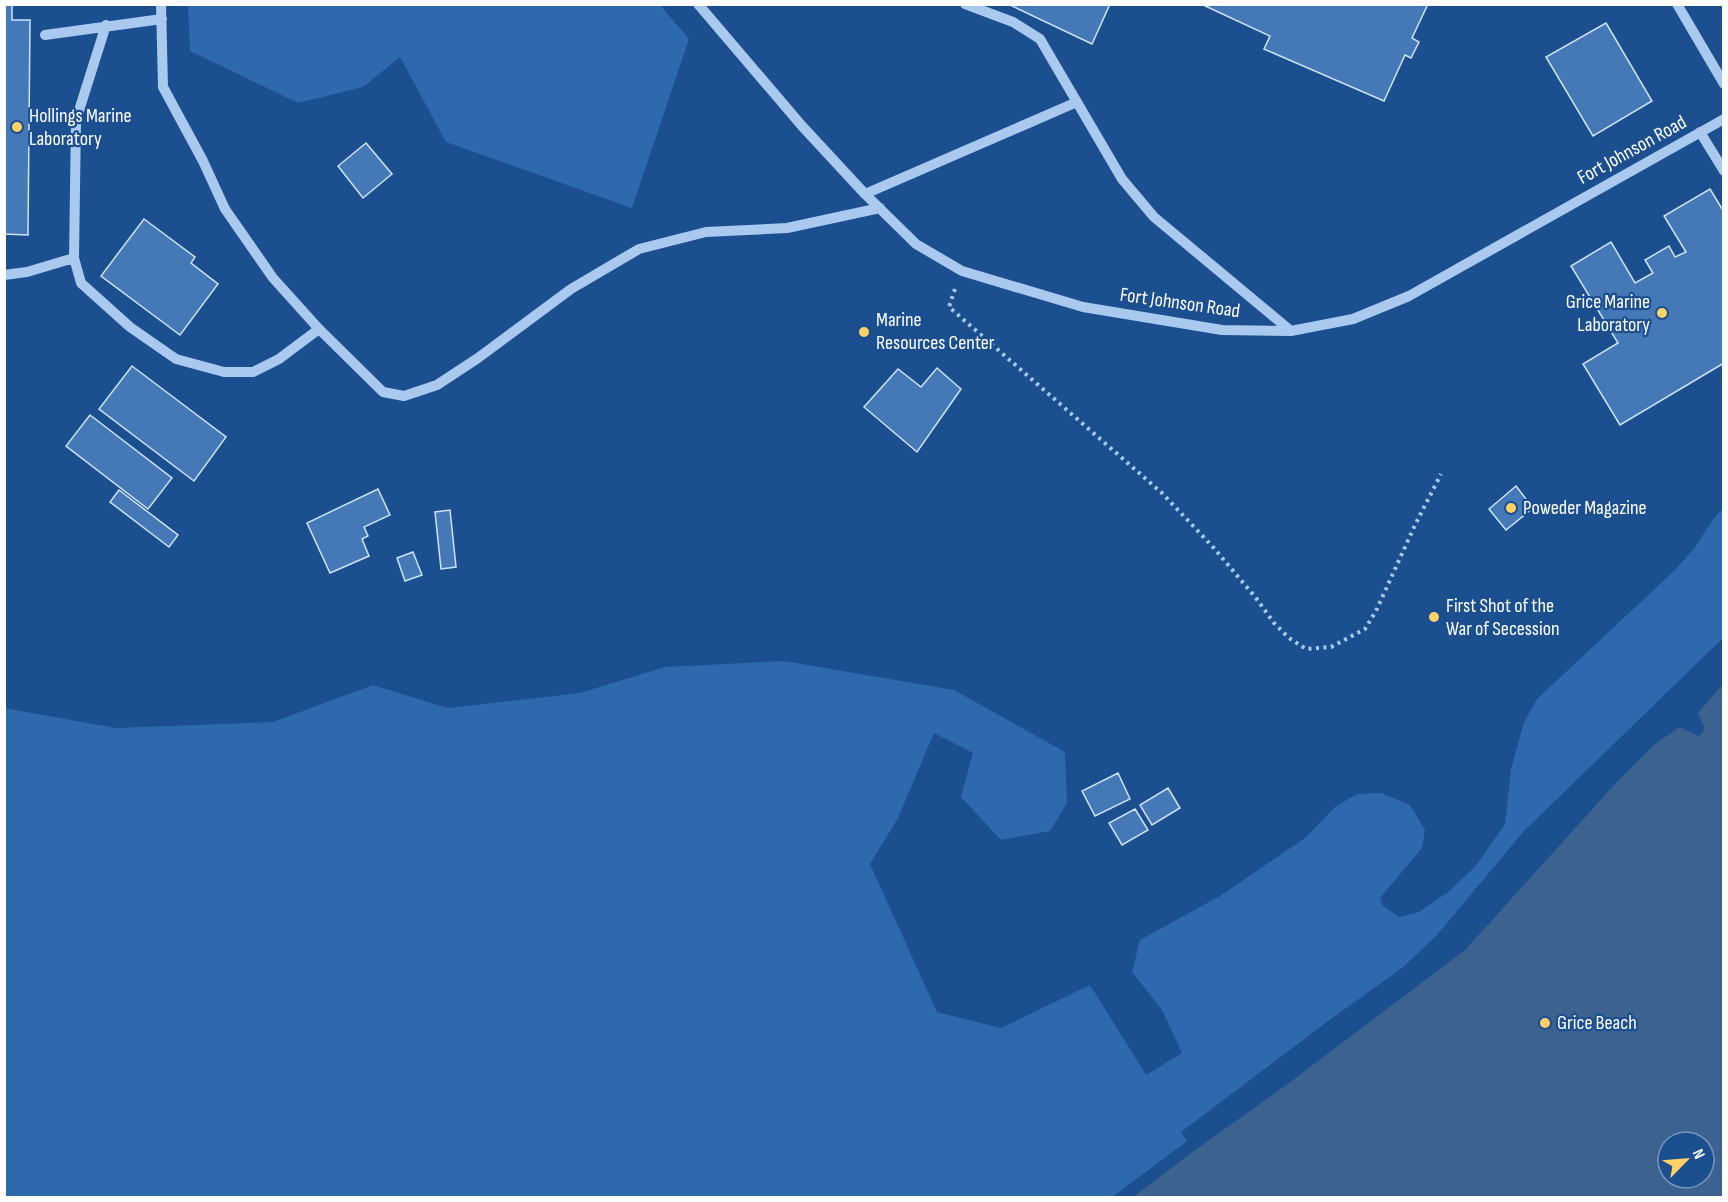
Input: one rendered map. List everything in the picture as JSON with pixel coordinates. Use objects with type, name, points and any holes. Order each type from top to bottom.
[{"type":"lane","points":[[161,4],[164,87],[225,209],[273,278],[319,329],[383,392],[404,396],[437,385],[478,358],[571,289],[639,249],[706,232],[786,228],[880,208]]},
{"type":"lane","name":"Fort Johnson Road","points":[[698,4],[802,126],[865,194],[916,244],[962,271],[1083,308],[1222,330],[1291,331],[1353,319],[1409,296],[1724,119]]},
{"type":"lane","points":[[965,4],[1013,21],[1040,39],[1122,179],[1154,217],[1291,331]]},
{"type":"lane","points":[[1677,4],[1724,84]]},
{"type":"lane","points":[[45,35],[162,19]]},
{"type":"lane","points":[[106,25],[76,120],[74,258],[81,283],[130,327],[176,359],[224,372],[253,372],[279,359],[319,329]]},
{"type":"lane","points":[[865,194],[1077,102]]},
{"type":"lane","points":[[1700,132],[1724,171]]},
{"type":"lane","points":[[4,275],[27,272],[74,258]]},
{"type":"path","points":[[962,271],[949,307],[1162,493],[1213,547],[1274,623],[1289,638],[1306,649],[1331,647],[1365,628],[1376,611],[1441,474]]},
{"type":"shaded area","points":[[188,5],[660,5],[689,39],[632,208],[446,142],[400,57],[363,87],[298,103],[190,51]]},
{"type":"shaded area","points":[[1723,508],[1723,638],[1524,831],[1436,936],[1402,968],[1181,1132],[1188,1143],[1114,1197],[5,1197],[4,708],[116,728],[273,722],[373,685],[448,708],[580,693],[665,667],[784,661],[954,690],[1065,752],[1067,803],[1050,831],[1001,840],[961,797],[973,753],[934,733],[898,818],[870,864],[937,1012],[1001,1028],[1090,985],[1146,1075],[1182,1053],[1162,1010],[1132,972],[1140,940],[1220,896],[1305,838],[1335,807],[1357,794],[1381,793],[1410,805],[1425,830],[1422,848],[1380,898],[1383,906],[1399,917],[1419,912],[1448,892],[1475,867],[1505,824],[1511,769],[1524,722],[1537,699],[1675,570]]},
{"type":"shaded area","points":[[1723,660],[1723,1197],[1114,1198],[1447,951]]},
{"type":"pier","points":[[1724,657],[1723,684],[1698,713],[1705,729],[1699,736],[1679,727],[1654,745],[1615,784],[1465,950],[1133,1197],[1111,1198],[1445,949]]},
{"type":"building","name":"Hollings Marine Laboratory","points":[[4,4],[12,4],[12,20],[30,20],[28,235],[4,234]]},
{"type":"building","points":[[1008,4],[1110,4],[1092,44]]},
{"type":"building","points":[[1201,4],[1428,4],[1412,38],[1419,42],[1411,58],[1405,55],[1384,101],[1264,49],[1270,36]]},
{"type":"building","points":[[1606,23],[1652,101],[1593,136],[1546,57]]},
{"type":"building","points":[[366,143],[392,174],[363,198],[338,166]]},
{"type":"building","name":"Grice Marine Laboratory","points":[[1710,189],[1724,212],[1724,363],[1620,425],[1583,364],[1618,343],[1571,266],[1611,242],[1635,283],[1653,273],[1645,260],[1669,246],[1675,257],[1686,252],[1664,216]]},
{"type":"building","points":[[144,219],[195,257],[191,263],[218,284],[180,335],[101,276]]},
{"type":"building","points":[[132,366],[226,437],[194,481],[99,409]]},
{"type":"building","points":[[937,368],[961,389],[917,452],[864,407],[898,369],[921,387]]},
{"type":"building","points":[[90,415],[172,478],[148,509],[66,446]]},
{"type":"building","name":"Poweder Magazine","points":[[1516,486],[1533,508],[1506,530],[1489,509]]},
{"type":"building","points":[[378,489],[390,515],[364,527],[368,536],[362,539],[369,556],[330,573],[307,523]]},
{"type":"building","points":[[119,490],[178,535],[169,547],[110,502]]},
{"type":"building","points":[[450,510],[456,567],[441,569],[435,512]]},
{"type":"building","points":[[413,552],[422,575],[405,581],[397,558]]},
{"type":"building","points":[[1118,773],[1130,799],[1095,816],[1082,791]]},
{"type":"building","points":[[1168,788],[1180,808],[1152,825],[1140,805]]},
{"type":"building","points":[[1135,809],[1148,830],[1122,845],[1109,823]]},
{"type":"place","name":"Hollings Marine Laboratory","points":[[17,127]]},
{"type":"place","name":"Grice Marine Laboratory","points":[[1662,313]]},
{"type":"place","name":"Marine Resources Center","points":[[864,332]]},
{"type":"place","name":"Poweder Magazine","points":[[1511,508]]},
{"type":"place","name":"First Shot of the War of Secession","points":[[1434,617]]},
{"type":"place","name":"Grice Beach","points":[[1545,1023]]}]
